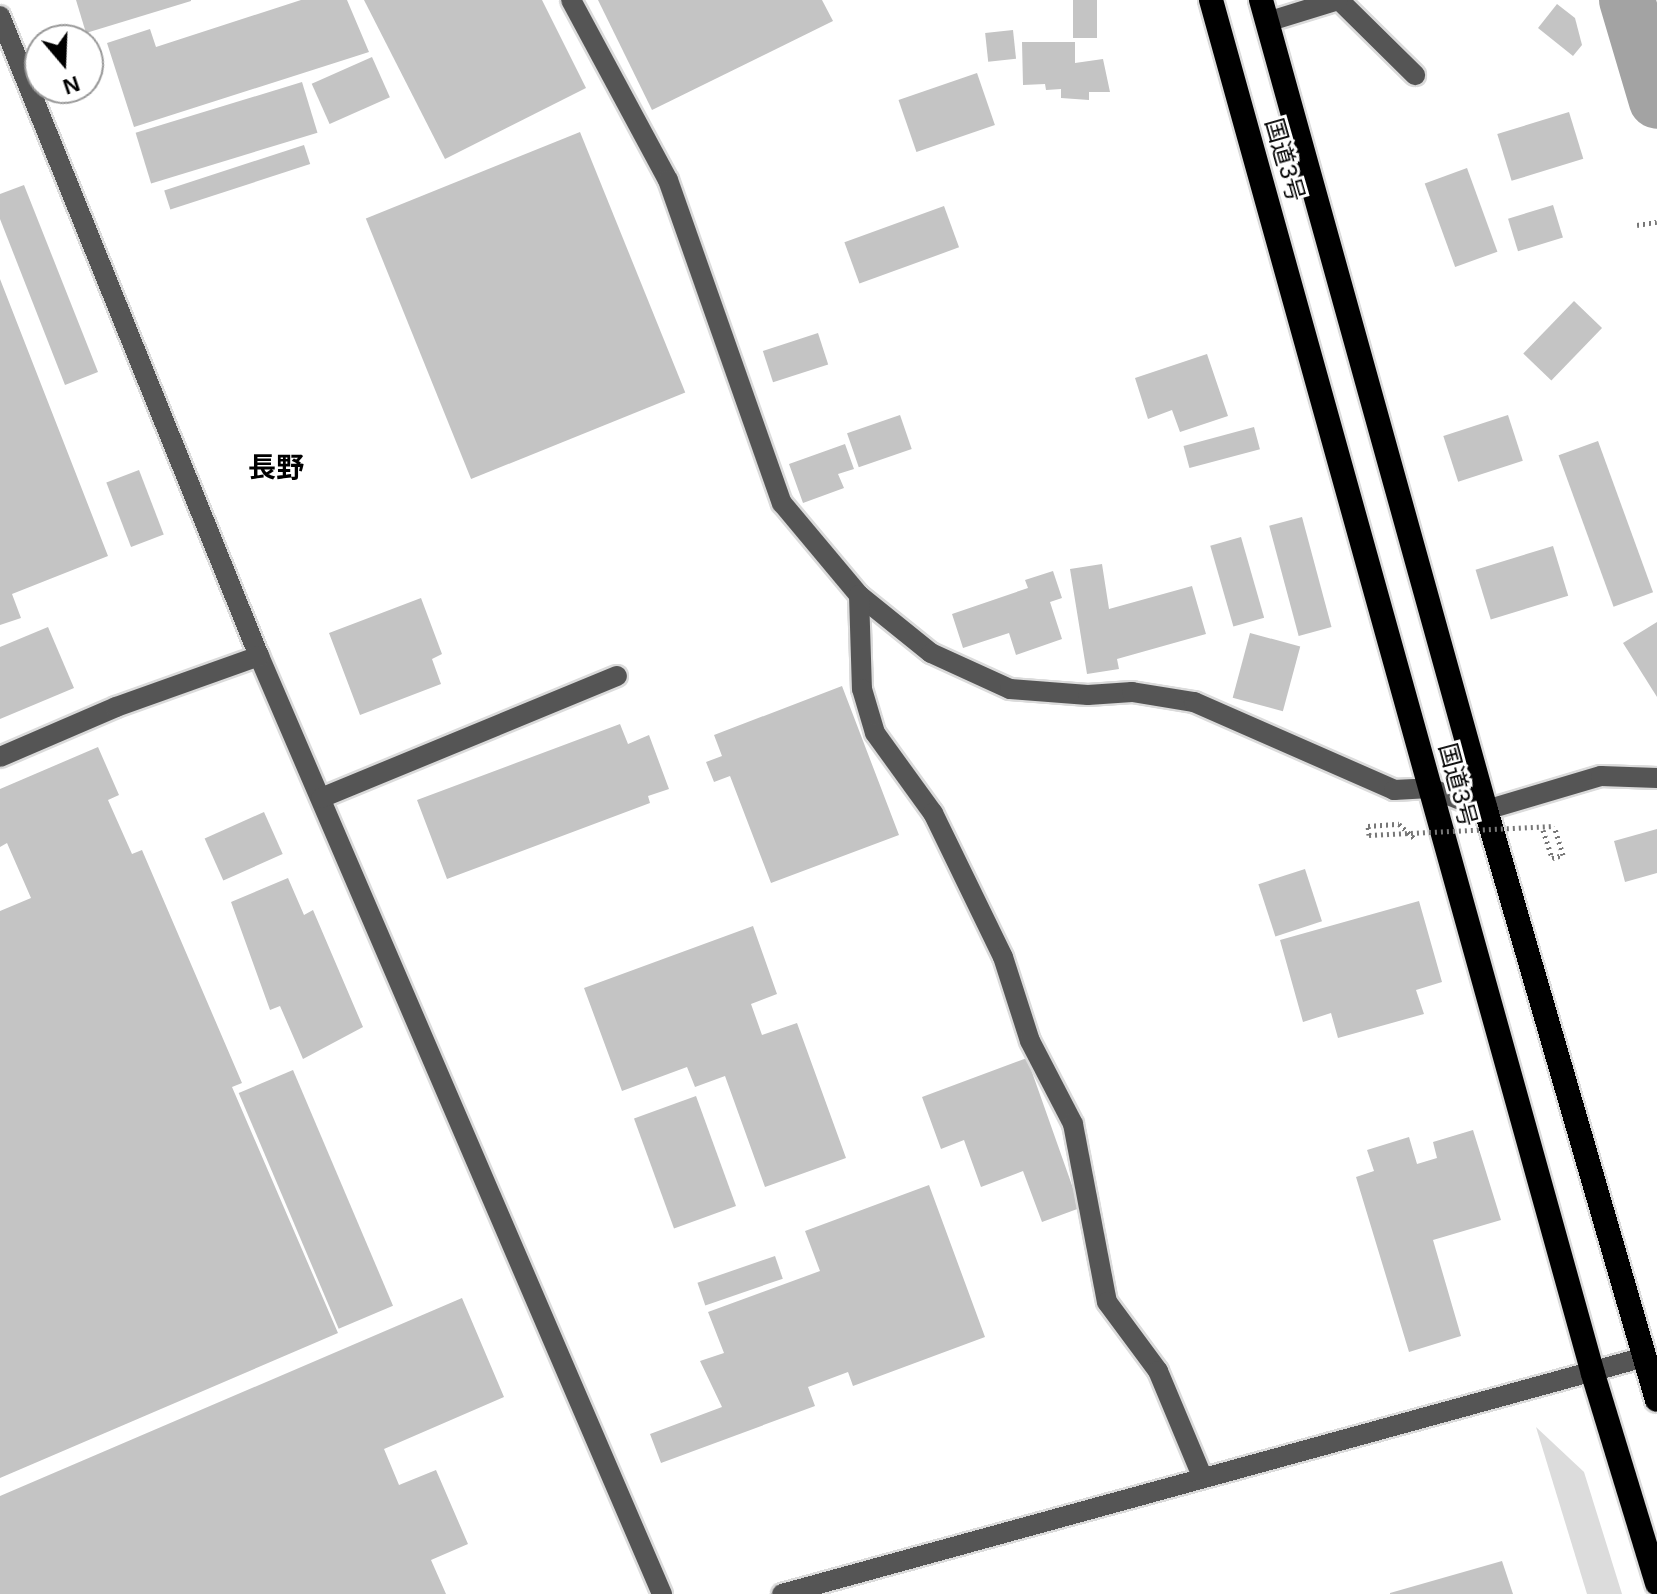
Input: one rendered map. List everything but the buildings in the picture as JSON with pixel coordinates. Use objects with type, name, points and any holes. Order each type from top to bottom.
[{"type":"highway","name":"国道3号","points":[[1211,0],[1593,1374],[1657,1583]]},
{"type":"highway","name":"国道3号","points":[[1264,11],[1486,810],[1657,1400]]},
{"type":"street","points":[[571,0],[668,180],[782,503],[859,595],[931,653],[1010,689],[1088,695],[1132,692],[1194,702],[1394,790],[1430,788],[1486,810],[1601,776],[1657,778]]},
{"type":"street","points":[[1264,11],[1338,0],[1415,75]]},
{"type":"street","points":[[0,16],[259,656],[662,1594]]},
{"type":"street","points":[[859,595],[862,689],[875,733],[933,813],[1003,957],[1030,1041],[1073,1124],[1107,1302],[1158,1371],[1202,1476]]},
{"type":"street","points":[[0,757],[116,707],[259,656]]},
{"type":"street","points":[[321,798],[617,676]]},
{"type":"street","points":[[782,1594],[1202,1476],[1593,1374],[1645,1357]]},
{"type":"path","points":[[1637,225],[1657,222]]},
{"type":"path","points":[[1418,841],[1399,824],[1368,826],[1369,835],[1554,826],[1563,855],[1552,858],[1543,830]]},
{"type":"shaded area","points":[[1536,1427],[1584,1472],[1622,1594],[1587,1594]]},
{"type":"waterway","points":[[1627,0],[1657,101]]},
{"type":"district","name":"長野","points":[[276,468]]}]
